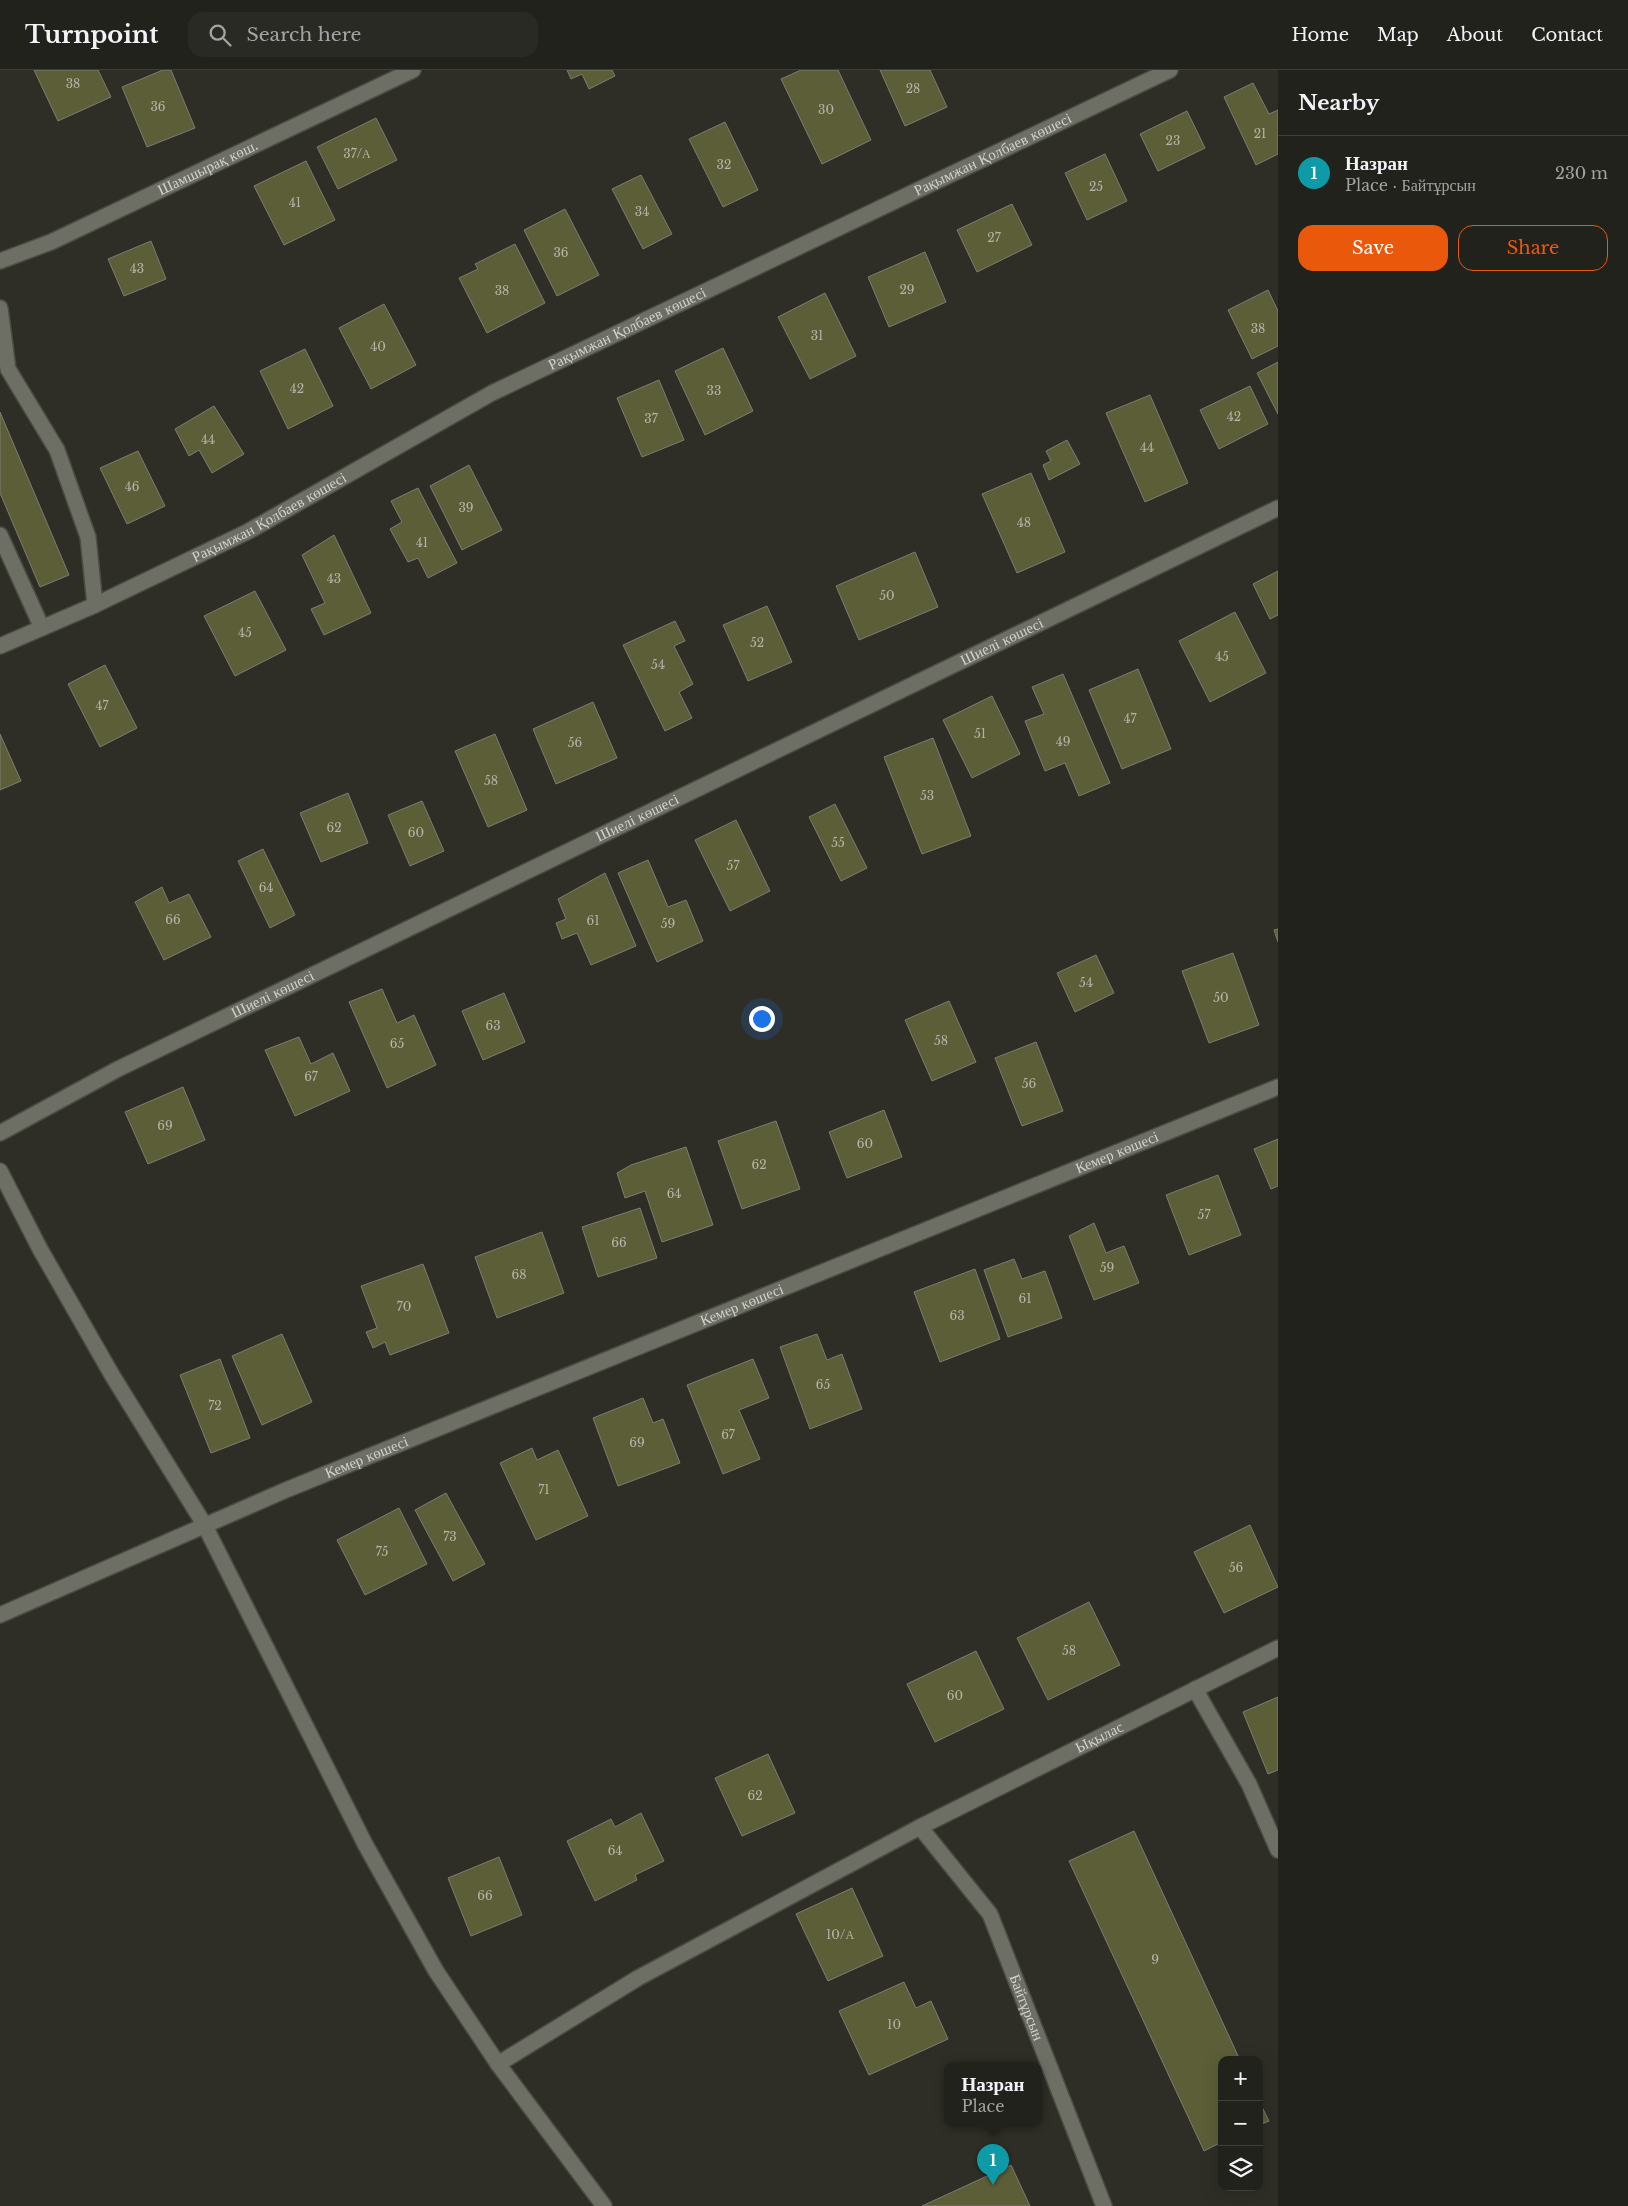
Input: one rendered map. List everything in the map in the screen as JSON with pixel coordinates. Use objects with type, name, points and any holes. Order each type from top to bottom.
[{"type":"street","name":"Шамшырақ көш.","points":[[0,261],[51,242],[413,70]]},
{"type":"street","name":"Рақымжан Қолбаев көшесі","points":[[0,646],[95,606],[247,532],[492,393],[1170,70]]},
{"type":"street","points":[[0,308],[8,369],[57,450],[88,537],[95,606]]},
{"type":"street","name":"Шиелі көшесі","points":[[0,1133],[118,1069],[1278,508]]},
{"type":"street","points":[[0,535],[42,628]]},
{"type":"street","name":"Кемер көшесі","points":[[0,1615],[204,1524],[1278,1087]]},
{"type":"street","points":[[0,1171],[40,1249],[112,1375],[204,1524],[365,1844],[436,1971],[498,2064],[604,2206]]},
{"type":"street","name":"Ықылас","points":[[498,2064],[638,1978],[920,1827],[1278,1648]]},
{"type":"street","points":[[1195,1689],[1249,1784],[1278,1850]]},
{"type":"street","name":"Байтұрсын","points":[[920,1827],[990,1914],[1104,2206]]},
{"type":"building","points":[[34,70],[98,70],[111,97],[58,121]]},
{"type":"building","points":[[163,70],[171,70],[195,128],[147,147],[122,87]]},
{"type":"building","points":[[567,70],[612,70],[615,76],[589,89],[582,74],[571,79]]},
{"type":"building","points":[[801,70],[838,70],[871,140],[822,164],[781,79]]},
{"type":"building","points":[[880,70],[930,70],[947,107],[905,126]]},
{"type":"building","points":[[1253,83],[1269,114],[1278,110],[1278,154],[1256,165],[1224,97]]},
{"type":"building","points":[[1187,111],[1205,148],[1158,171],[1140,134]]},
{"type":"building","points":[[376,118],[397,160],[338,189],[317,147]]},
{"type":"building","points":[[725,122],[758,190],[723,207],[689,139]]},
{"type":"building","points":[[1105,154],[1127,201],[1087,220],[1065,173]]},
{"type":"building","points":[[306,161],[335,220],[284,245],[254,186]]},
{"type":"building","points":[[641,175],[672,234],[643,249],[612,189]]},
{"type":"building","points":[[1012,204],[1032,245],[977,272],[957,230]]},
{"type":"building","points":[[565,209],[599,275],[557,296],[524,230]]},
{"type":"building","points":[[151,241],[166,279],[124,296],[108,259]]},
{"type":"building","points":[[515,244],[545,303],[487,333],[459,278],[478,269],[475,264]]},
{"type":"building","points":[[925,252],[946,302],[889,327],[868,277]]},
{"type":"building","points":[[1268,290],[1278,311],[1278,346],[1252,359],[1228,310]]},
{"type":"building","points":[[825,293],[856,356],[810,379],[778,317]]},
{"type":"building","points":[[384,304],[416,365],[371,389],[339,328]]},
{"type":"building","points":[[723,348],[753,411],[705,435],[675,371]]},
{"type":"building","points":[[305,349],[333,406],[288,429],[260,371]]},
{"type":"building","points":[[1278,362],[1278,414],[1257,373]]},
{"type":"building","points":[[659,380],[684,440],[642,457],[617,398]]},
{"type":"building","points":[[1250,386],[1268,424],[1219,449],[1200,410]]},
{"type":"building","points":[[1150,395],[1188,483],[1145,502],[1106,413]]},
{"type":"building","points":[[214,406],[244,454],[212,473],[199,450],[189,456],[175,429]]},
{"type":"building","points":[[0,412],[69,575],[40,587],[0,493]]},
{"type":"building","points":[[1067,440],[1080,464],[1049,480],[1043,465],[1051,461],[1046,451]]},
{"type":"building","points":[[138,451],[165,506],[127,524],[100,468]]},
{"type":"building","points":[[469,465],[502,530],[462,550],[430,486]]},
{"type":"building","points":[[1031,473],[1065,552],[1017,573],[982,494]]},
{"type":"building","points":[[418,488],[457,563],[428,578],[418,558],[408,562],[390,529],[402,522],[391,501]]},
{"type":"building","points":[[334,535],[371,613],[324,635],[311,609],[325,603],[302,555]]},
{"type":"building","points":[[915,552],[938,607],[859,640],[836,586]]},
{"type":"building","points":[[1278,571],[1278,615],[1270,619],[1253,584]]},
{"type":"building","points":[[255,591],[286,650],[235,676],[204,616]]},
{"type":"building","points":[[767,606],[792,662],[748,681],[723,625]]},
{"type":"building","points":[[1235,612],[1266,673],[1210,702],[1179,641]]},
{"type":"building","points":[[675,621],[685,641],[674,646],[693,684],[679,692],[692,718],[665,731],[623,645]]},
{"type":"building","points":[[105,665],[137,728],[100,747],[68,684]]},
{"type":"building","points":[[1138,669],[1171,749],[1122,769],[1089,690]]},
{"type":"building","points":[[1063,674],[1110,783],[1079,796],[1065,763],[1045,771],[1025,721],[1044,714],[1032,687]]},
{"type":"building","points":[[992,696],[1020,754],[972,778],[943,720]]},
{"type":"building","points":[[593,702],[617,758],[556,784],[533,729]]},
{"type":"building","points":[[0,734],[21,781],[0,790]]},
{"type":"building","points":[[495,734],[527,810],[488,827],[455,751]]},
{"type":"building","points":[[933,738],[971,836],[922,854],[884,757]]},
{"type":"building","points":[[348,793],[368,843],[321,862],[300,813]]},
{"type":"building","points":[[422,801],[444,851],[410,866],[388,815]]},
{"type":"building","points":[[835,804],[867,868],[841,881],[809,817]]},
{"type":"building","points":[[736,820],[770,891],[730,911],[695,840]]},
{"type":"building","points":[[263,849],[295,915],[270,928],[238,861]]},
{"type":"building","points":[[648,860],[668,907],[686,900],[703,941],[657,962],[618,873]]},
{"type":"building","points":[[605,873],[636,946],[591,965],[577,933],[562,939],[556,923],[566,919],[558,899]]},
{"type":"building","points":[[162,887],[169,903],[189,894],[211,937],[164,960],[135,902]]},
{"type":"building","points":[[1278,929],[1278,942],[1274,930]]},
{"type":"building","points":[[1233,953],[1259,1025],[1209,1043],[1182,971]]},
{"type":"building","points":[[1096,955],[1114,993],[1075,1012],[1057,973]]},
{"type":"building","points":[[382,989],[397,1023],[414,1015],[436,1065],[387,1088],[349,1002]]},
{"type":"building","points":[[504,993],[525,1042],[483,1060],[462,1011]]},
{"type":"building","points":[[949,1001],[976,1062],[932,1081],[905,1020]]},
{"type":"building","points":[[299,1037],[311,1064],[333,1053],[350,1091],[295,1116],[265,1050]]},
{"type":"building","points":[[1036,1042],[1063,1111],[1022,1126],[995,1058]]},
{"type":"building","points":[[183,1087],[205,1140],[148,1164],[125,1112]]},
{"type":"building","points":[[884,1110],[902,1157],[847,1178],[829,1132]]},
{"type":"building","points":[[776,1121],[800,1189],[742,1209],[718,1141]]},
{"type":"building","points":[[1278,1139],[1278,1186],[1271,1189],[1254,1149]]},
{"type":"building","points":[[686,1147],[713,1225],[662,1242],[645,1191],[625,1198],[617,1173],[631,1165]]},
{"type":"building","points":[[1218,1175],[1241,1235],[1189,1255],[1166,1195]]},
{"type":"building","points":[[640,1208],[657,1258],[598,1277],[582,1227]]},
{"type":"building","points":[[1094,1223],[1106,1253],[1124,1246],[1139,1283],[1094,1300],[1069,1236]]},
{"type":"building","points":[[542,1232],[564,1293],[497,1318],[475,1257]]},
{"type":"building","points":[[1014,1259],[1022,1279],[1045,1271],[1062,1318],[1008,1337],[984,1270]]},
{"type":"building","points":[[423,1264],[449,1333],[390,1355],[385,1342],[373,1348],[366,1332],[377,1328],[361,1286]]},
{"type":"building","points":[[975,1269],[1000,1339],[940,1362],[914,1292]]},
{"type":"building","points":[[282,1334],[312,1402],[262,1425],[232,1356]]},
{"type":"building","points":[[817,1334],[827,1360],[842,1354],[862,1409],[810,1429],[780,1347]]},
{"type":"building","points":[[220,1359],[250,1438],[211,1453],[180,1375]]},
{"type":"building","points":[[753,1359],[769,1398],[739,1410],[760,1459],[723,1474],[687,1385]]},
{"type":"building","points":[[643,1398],[653,1423],[663,1419],[680,1463],[618,1486],[593,1418]]},
{"type":"building","points":[[532,1448],[537,1460],[558,1450],[588,1516],[536,1540],[500,1463]]},
{"type":"building","points":[[446,1493],[485,1564],[453,1581],[415,1510]]},
{"type":"building","points":[[399,1508],[427,1564],[365,1595],[337,1540]]},
{"type":"building","points":[[1250,1525],[1278,1587],[1224,1613],[1194,1552]]},
{"type":"building","points":[[1089,1602],[1120,1665],[1048,1700],[1017,1638]]},
{"type":"building","points":[[976,1651],[1004,1709],[935,1742],[907,1684]]},
{"type":"building","points":[[1278,1697],[1278,1770],[1268,1774],[1243,1712]]},
{"type":"building","points":[[768,1754],[795,1813],[742,1836],[715,1778]]},
{"type":"building","points":[[641,1813],[664,1861],[635,1875],[637,1880],[595,1901],[567,1841],[611,1819],[615,1827]]},
{"type":"building","points":[[1134,1831],[1238,2056],[1218,2056],[1218,2144],[1204,2151],[1069,1861]]},
{"type":"building","points":[[499,1857],[522,1915],[471,1936],[448,1878]]},
{"type":"building","points":[[852,1888],[883,1956],[828,1981],[796,1914]]},
{"type":"building","points":[[904,1982],[916,2008],[931,2001],[948,2039],[869,2075],[839,2011]]},
{"type":"building","points":[[1263,2109],[1269,2121],[1263,2123]]},
{"type":"building","points":[[1011,2165],[1030,2206],[922,2206]]},
{"type":"place","name":"Назран","points":[[993,2185]]}]
